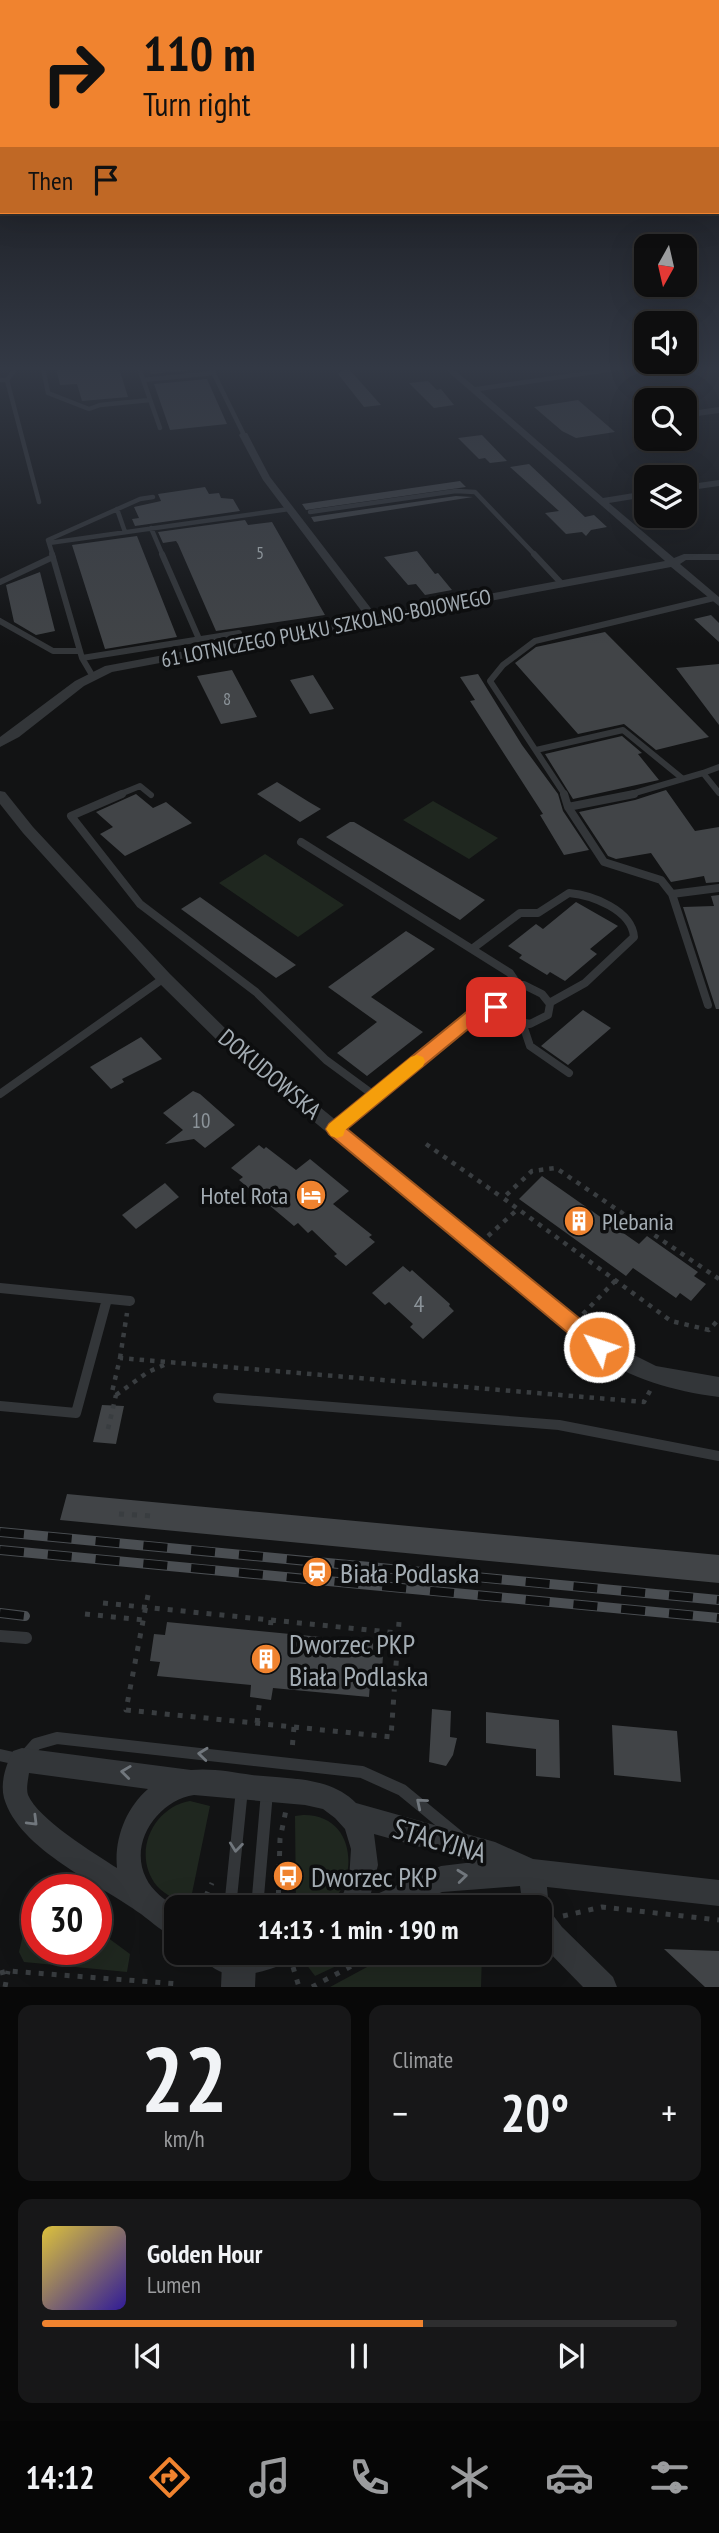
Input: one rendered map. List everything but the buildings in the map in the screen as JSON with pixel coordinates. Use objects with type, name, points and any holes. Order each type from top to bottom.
[{"type":"street","points":[[257,461],[266,478],[373,619]]},
{"type":"street","points":[[555,461],[716,601]]},
{"type":"street","points":[[697,486],[719,483]]},
{"type":"street","points":[[601,501],[634,496]]},
{"type":"street","name":"61 LOTNICZEGO PUŁKU SZKOLNO-BOJOWEGO","points":[[0,743],[29,725],[70,688],[92,675],[128,665],[673,563],[684,557],[719,556]]},
{"type":"street","name":"DOKUDOWSKA","points":[[0,795],[28,830],[164,978],[228,1041],[624,1364],[653,1376],[719,1387]]},
{"type":"street","points":[[164,1916],[46,1833],[26,1815],[18,1802],[11,1757],[193,1782]]},
{"type":"street","points":[[146,1903],[131,1877],[129,1852],[133,1832],[143,1812],[154,1800],[164,1792],[193,1782]]},
{"type":"street","name":"STACYJNA","points":[[193,1782],[324,1798],[339,1805],[346,1813],[495,1855],[532,1872]]},
{"type":"street","points":[[346,1813],[358,1828],[365,1855],[362,1884],[356,1895]]},
{"type":"street","points":[[532,1872],[535,1895]]},
{"type":"street","name":"STACYJNA","points":[[405,1895],[441,1879],[532,1872],[719,1893]]},
{"type":"street","points":[[552,1937],[603,1987]]},
{"type":"lane","points":[[28,461],[39,502]]},
{"type":"lane","points":[[310,512],[456,491],[475,492],[562,584]]},
{"type":"lane","points":[[92,675],[81,654],[48,540],[140,499],[153,497]]},
{"type":"lane","points":[[117,509],[125,532]]},
{"type":"lane","points":[[49,543],[289,509]]},
{"type":"lane","points":[[151,528],[199,639]]},
{"type":"lane","points":[[0,582],[53,557]]},
{"type":"lane","points":[[708,1005],[672,894],[661,880],[604,862],[568,807],[564,793],[490,681],[503,665],[535,641],[716,601]]},
{"type":"lane","points":[[0,621],[53,651],[81,654],[239,633]]},
{"type":"lane","points":[[536,750],[623,730],[683,779]]},
{"type":"lane","points":[[568,807],[623,797],[719,767]]},
{"type":"lane","points":[[704,773],[719,793]]},
{"type":"lane","points":[[150,795],[141,786],[71,816],[140,904],[256,992],[326,1060],[375,1096]]},
{"type":"lane","points":[[301,842],[510,973],[518,985]]},
{"type":"lane","points":[[672,894],[719,887]]},
{"type":"lane","points":[[472,949],[520,913],[538,913],[569,893],[588,896],[629,921],[635,928],[634,937],[564,998],[551,1002]]},
{"type":"lane","points":[[0,1094],[164,978]]},
{"type":"lane","points":[[518,985],[535,987],[545,993],[551,1002],[551,1011],[545,1018],[536,1023],[523,1024],[511,1022],[501,1015],[496,1007],[496,998],[502,990],[518,985]]},
{"type":"lane","points":[[335,1129],[480,1010],[496,1007]]},
{"type":"lane","points":[[523,1024],[530,1046],[569,1073]]},
{"type":"lane","points":[[0,1288],[130,1301]]},
{"type":"lane","points":[[0,1406],[76,1413],[107,1299]]},
{"type":"lane","points":[[218,1398],[559,1425],[719,1456]]},
{"type":"lane","points":[[0,1636],[26,1639]]},
{"type":"lane","points":[[11,1757],[49,1738],[57,1738],[362,1772],[394,1784],[414,1797],[472,1849]]},
{"type":"lane","points":[[233,1895],[255,1788]]},
{"type":"lane","points":[[255,1788],[257,1895]]},
{"type":"path","points":[[426,1144],[671,1321],[709,1330],[719,1319]]},
{"type":"path","points":[[503,1198],[532,1171],[556,1168],[719,1279]]},
{"type":"path","points":[[477,1245],[518,1209]]},
{"type":"path","points":[[573,1325],[616,1280]]},
{"type":"path","points":[[116,1395],[112,1392],[130,1301]]},
{"type":"path","points":[[120,1358],[644,1402],[653,1376]]},
{"type":"path","points":[[108,1429],[116,1395],[148,1372],[167,1363]]},
{"type":"path","points":[[120,1514],[152,1516]]},
{"type":"path","points":[[148,1595],[126,1710],[391,1737],[399,1622]]},
{"type":"path","points":[[103,1603],[398,1633]]},
{"type":"path","points":[[85,1614],[143,1620]]},
{"type":"path","points":[[270,1632],[271,1620]]},
{"type":"path","points":[[257,1723],[260,1698]]},
{"type":"path","points":[[292,1752],[294,1727]]},
{"type":"path","points":[[278,1895],[280,1839],[284,1824]]},
{"type":"path","points":[[206,1895],[212,1883]]},
{"type":"path","points":[[552,1918],[602,1907],[719,1920]]},
{"type":"path","points":[[254,1965],[299,1987]]},
{"type":"path","points":[[312,1987],[353,1965]]},
{"type":"path","points":[[5,1987],[8,1971]]},
{"type":"path","points":[[0,1973],[8,1971],[179,1984]]},
{"type":"shaded area","points":[[433,801],[498,838],[469,859],[403,820]]},
{"type":"shaded area","points":[[265,854],[344,905],[298,937],[219,883]]},
{"type":"shaded area","points":[[190,1801],[210,1806],[192,1895],[168,1895],[157,1886],[149,1873],[146,1860],[146,1847],[156,1822],[177,1805]]},
{"type":"shaded area","points":[[295,1816],[323,1818],[337,1828],[345,1842],[347,1874],[336,1895],[296,1895]]},
{"type":"shaded area","points":[[112,1941],[130,1954],[127,1972],[55,1965],[112,1965]]},
{"type":"shaded area","points":[[307,1965],[338,1965],[315,1976]]},
{"type":"shaded area","points":[[371,1965],[482,1965],[481,1987],[330,1987]]},
{"type":"railway","points":[[0,1532],[719,1600]]},
{"type":"railway","points":[[0,1550],[719,1618]]},
{"type":"railway","points":[[0,1613],[25,1616]]},
{"type":"slow traffic","points":[[337,1131],[335,1129],[417,1061]]},
{"type":"place","name":"Hotel Rota","points":[[311,1195]]},
{"type":"place","name":"Plebania","points":[[579,1221]]},
{"type":"place","name":"Biała Podlaska","points":[[317,1572]]},
{"type":"place","name":"Dworzec PKP Biała Podlaska","points":[[266,1659]]},
{"type":"place","name":"Dworzec PKP","points":[[288,1876]]},
{"type":"route","points":[[496,1007],[480,1010],[335,1129],[599,1347]]}]
